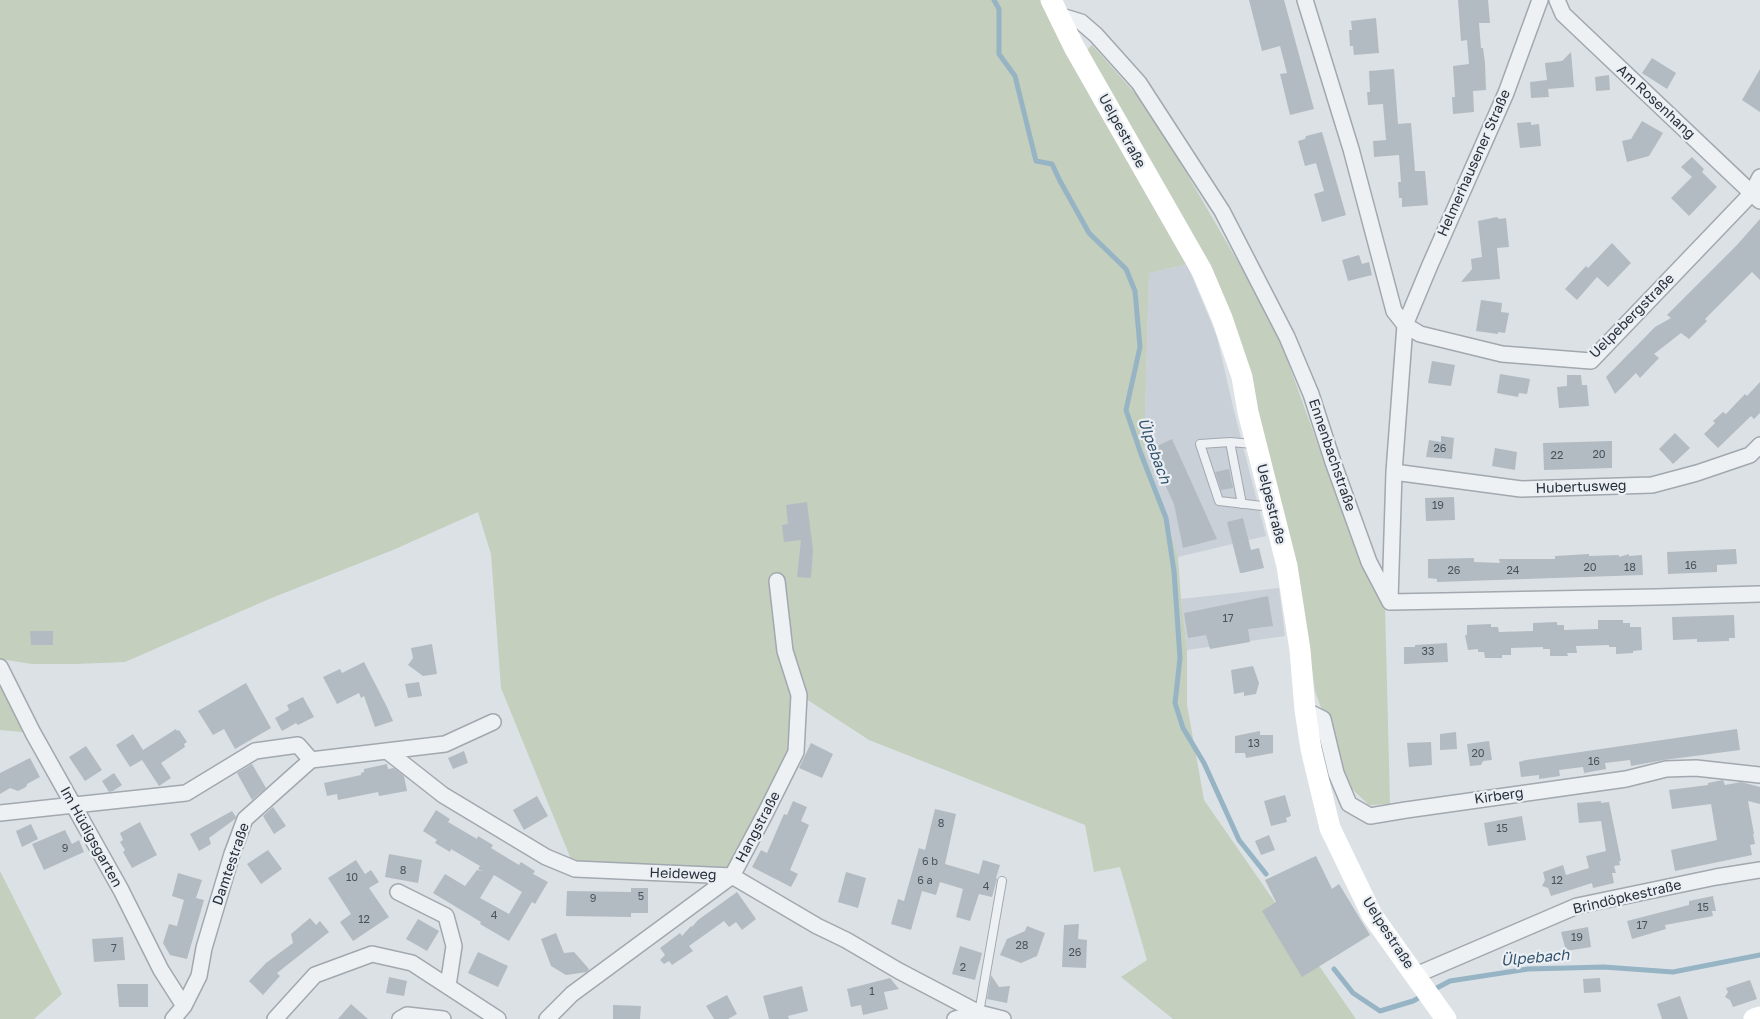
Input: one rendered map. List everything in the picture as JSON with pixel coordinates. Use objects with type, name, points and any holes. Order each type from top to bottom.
[{"type":"main road","name":"Uelpestraße","points":[[1055,8],[1074,47],[1202,271],[1222,318],[1242,377],[1256,444],[1287,566],[1300,650],[1305,710],[1313,758],[1330,828],[1372,915],[1446,1019]]},
{"type":"main road","points":[[1754,1019],[1760,1017]]},
{"type":"street","points":[[1305,0],[1351,149],[1394,311],[1405,326],[1394,472],[1390,602],[1646,598],[1760,594]]},
{"type":"street","name":"Helmerhausener Straße","points":[[1405,326],[1506,92],[1540,0]]},
{"type":"street","name":"Am Rosenhang","points":[[1557,0],[1562,14],[1756,197]]},
{"type":"street","name":"Ennenbachstraße","points":[[1055,8],[1081,22],[1096,35],[1139,83],[1222,211],[1291,345],[1311,394],[1369,562],[1390,602]]},
{"type":"street","name":"Uelpebergstraße","points":[[1405,326],[1420,334],[1502,354],[1591,361],[1756,197],[1760,177]]},
{"type":"street","name":"Hubertusweg","points":[[1394,472],[1521,489],[1652,486],[1696,474],[1750,455],[1760,445]]},
{"type":"street","name":"Hangstraße","points":[[548,1019],[572,994],[732,876],[796,752],[799,695],[785,651],[777,581]]},
{"type":"street","name":"Im Hüdigsgarten","points":[[0,667],[33,733],[121,890],[161,970],[184,1006]]},
{"type":"street","name":"Kirberg","points":[[1305,710],[1323,718],[1336,772],[1349,804],[1370,816],[1626,779],[1666,770],[1696,768],[1760,775]]},
{"type":"street","points":[[0,813],[186,793],[255,751],[298,746],[311,760],[445,744],[493,722]]},
{"type":"street","name":"Heideweg","points":[[387,750],[442,795],[546,857],[575,869],[732,876],[817,926],[846,940],[979,1014]]},
{"type":"street","name":"Damtestraße","points":[[173,1019],[184,1006],[199,976],[204,948],[232,854],[245,819],[311,760]]},
{"type":"street","name":"Brindöpkestraße","points":[[1422,986],[1578,906],[1716,877],[1760,870]]},
{"type":"street","points":[[398,892],[446,916],[454,946],[448,986]]},
{"type":"street","points":[[275,1019],[315,975],[372,954],[412,963],[498,1019]]},
{"type":"street","points":[[955,1019],[979,1014],[1003,1019]]},
{"type":"street","points":[[400,1019],[407,1015],[443,1019]]},
{"type":"lane","points":[[1230,442],[1242,504]]},
{"type":"lane","points":[[1256,444],[1230,442],[1200,444],[1219,502],[1273,507]]},
{"type":"lane","points":[[979,1014],[1002,881]]},
{"type":"shaded area","points":[[1187,264],[1217,337],[1266,536],[1178,557],[1144,450],[1149,273]]},
{"type":"shaded area","points":[[1279,588],[1285,636],[1187,650],[1181,599]]},
{"type":"green space","points":[[0,0],[1042,0],[1094,104],[1187,264],[1149,273],[1144,450],[1178,557],[1187,650],[1187,705],[1204,800],[1356,1019],[1173,1019],[1121,977],[1147,960],[1120,867],[1094,872],[1085,825],[869,740],[800,695],[796,752],[732,876],[575,869],[501,688],[491,554],[478,512],[393,550],[269,599],[125,662],[32,664],[0,659]]},
{"type":"green space","points":[[1092,45],[1150,110],[1275,326],[1349,531],[1385,606],[1390,804],[1369,805],[1349,786],[1315,691],[1303,607],[1244,363],[1084,53]]},
{"type":"green space","points":[[0,675],[33,733],[0,730]]},
{"type":"green space","points":[[0,871],[62,994],[34,1019],[0,1019]]},
{"type":"building","points":[[1249,0],[1284,0],[1314,109],[1290,115],[1280,74],[1287,73],[1280,46],[1262,51]]},
{"type":"building","points":[[1458,0],[1488,0],[1490,23],[1479,23],[1481,48],[1483,48],[1485,63],[1486,90],[1473,91],[1474,112],[1453,114],[1452,97],[1455,97],[1453,66],[1469,64],[1467,40],[1461,41]]},
{"type":"building","points":[[1376,18],[1379,53],[1354,55],[1353,46],[1350,46],[1349,30],[1352,30],[1351,21]]},
{"type":"building","points":[[1571,52],[1574,87],[1548,89],[1549,97],[1531,98],[1530,82],[1547,80],[1545,63],[1562,61]]},
{"type":"building","points":[[1652,58],[1676,73],[1667,89],[1642,73]]},
{"type":"building","points":[[1394,69],[1398,124],[1411,123],[1415,171],[1425,171],[1428,205],[1402,207],[1402,198],[1399,198],[1398,182],[1401,182],[1399,155],[1374,157],[1373,141],[1386,140],[1383,104],[1368,105],[1367,92],[1370,92],[1369,71]]},
{"type":"building","points":[[1760,69],[1760,112],[1742,100]]},
{"type":"building","points":[[1609,75],[1610,90],[1596,91],[1595,77]]},
{"type":"building","points":[[1642,121],[1663,133],[1649,156],[1627,162],[1622,141],[1631,139]]},
{"type":"building","points":[[1531,122],[1531,125],[1539,124],[1541,146],[1520,148],[1517,123]]},
{"type":"building","points":[[1322,132],[1346,215],[1322,222],[1314,194],[1324,191],[1316,163],[1305,166],[1298,141],[1305,139],[1306,136]]},
{"type":"building","points":[[1692,157],[1704,169],[1702,172],[1717,187],[1689,216],[1671,198],[1692,177],[1681,167]]},
{"type":"building","points":[[1497,217],[1499,219],[1506,218],[1509,247],[1497,248],[1500,279],[1461,282],[1472,269],[1471,259],[1482,257],[1478,221]]},
{"type":"building","points":[[1760,219],[1760,280],[1752,272],[1705,319],[1707,321],[1689,339],[1681,333],[1654,354],[1659,358],[1640,378],[1636,373],[1615,394],[1606,377],[1655,327],[1671,318],[1667,315],[1736,246]]},
{"type":"building","points":[[1612,243],[1631,263],[1608,287],[1597,277],[1577,300],[1565,289],[1586,266],[1588,268]]},
{"type":"building","points":[[1359,255],[1362,264],[1369,262],[1372,275],[1348,281],[1342,260]]},
{"type":"building","points":[[1481,300],[1502,303],[1501,312],[1509,313],[1505,333],[1476,331]]},
{"type":"building","points":[[1432,361],[1455,365],[1451,386],[1428,383]]},
{"type":"building","points":[[1500,374],[1530,379],[1527,394],[1519,393],[1518,397],[1497,393]]},
{"type":"building","points":[[1567,375],[1581,375],[1582,385],[1587,385],[1589,406],[1559,408],[1557,387],[1567,386]]},
{"type":"building","points":[[1760,382],[1760,413],[1754,419],[1751,416],[1718,448],[1704,434],[1715,423],[1713,421],[1723,412],[1726,414],[1745,394],[1747,396]]},
{"type":"building","points":[[1675,433],[1690,448],[1673,464],[1659,449]]},
{"type":"building","points":[[1441,436],[1454,438],[1452,459],[1426,457],[1429,440],[1441,442]]},
{"type":"building","points":[[1172,439],[1217,539],[1183,548],[1174,504],[1149,450]]},
{"type":"building","points":[[1612,441],[1612,468],[1544,470],[1543,443]]},
{"type":"building","points":[[1495,448],[1517,452],[1515,470],[1492,466]]},
{"type":"building","points":[[1229,469],[1233,488],[1221,490],[1215,472]]},
{"type":"building","points":[[1454,497],[1455,520],[1426,521],[1425,498]]},
{"type":"building","points":[[807,502],[813,550],[811,578],[797,577],[801,540],[784,542],[782,525],[788,524],[786,505]]},
{"type":"building","points":[[1243,518],[1251,550],[1259,548],[1264,568],[1240,573],[1227,522]]},
{"type":"building","points":[[1736,549],[1737,564],[1717,565],[1717,572],[1668,574],[1667,552]]},
{"type":"building","points":[[1589,554],[1589,556],[1619,555],[1619,557],[1629,554],[1629,556],[1642,555],[1643,575],[1437,582],[1437,579],[1428,578],[1428,559],[1474,558],[1474,562],[1500,563],[1499,559],[1555,559],[1555,556]]},
{"type":"building","points":[[1268,596],[1273,626],[1248,629],[1250,642],[1210,649],[1206,635],[1188,638],[1184,613]]},
{"type":"building","points":[[1734,615],[1735,638],[1729,638],[1729,641],[1697,642],[1697,639],[1673,640],[1672,617]]},
{"type":"building","points":[[1598,620],[1623,620],[1623,623],[1630,623],[1630,627],[1641,627],[1642,650],[1633,651],[1633,653],[1616,654],[1616,647],[1609,647],[1609,645],[1576,646],[1577,653],[1567,653],[1568,656],[1550,656],[1550,649],[1543,649],[1543,647],[1511,648],[1511,655],[1502,655],[1502,658],[1485,658],[1484,652],[1478,652],[1478,649],[1468,650],[1465,635],[1467,635],[1467,625],[1491,624],[1491,627],[1498,627],[1499,632],[1533,631],[1533,623],[1557,622],[1557,625],[1564,625],[1564,630],[1598,629]]},
{"type":"building","points":[[30,631],[53,631],[53,645],[31,645]]},
{"type":"building","points":[[1447,643],[1448,662],[1404,664],[1404,647]]},
{"type":"building","points":[[432,644],[437,674],[423,676],[408,665],[413,658],[411,648]]},
{"type":"building","points":[[364,662],[393,721],[375,727],[364,696],[361,698],[359,693],[337,704],[323,677],[340,669],[342,673]]},
{"type":"building","points":[[1253,666],[1259,683],[1256,694],[1244,696],[1244,692],[1234,694],[1231,670]]},
{"type":"building","points":[[419,682],[422,696],[408,698],[405,684]]},
{"type":"building","points":[[246,683],[271,728],[235,749],[224,729],[213,735],[198,711]]},
{"type":"building","points":[[303,697],[314,717],[298,725],[296,723],[282,731],[275,718],[289,710],[287,705]]},
{"type":"building","points":[[176,729],[177,731],[179,730],[187,742],[184,744],[185,747],[161,763],[171,778],[159,786],[142,760],[130,767],[116,745],[133,734],[143,750]]},
{"type":"building","points":[[1737,729],[1740,750],[1631,766],[1630,760],[1605,763],[1606,769],[1584,773],[1583,767],[1559,770],[1560,776],[1539,779],[1539,775],[1521,777],[1519,762],[1526,760]]},
{"type":"building","points":[[1260,731],[1260,735],[1273,735],[1273,753],[1246,758],[1245,753],[1235,753],[1235,736]]},
{"type":"building","points":[[1456,732],[1457,749],[1440,750],[1440,734]]},
{"type":"building","points":[[1489,741],[1492,760],[1483,761],[1481,765],[1470,766],[1467,744]]},
{"type":"building","points":[[1431,742],[1432,765],[1409,767],[1407,743]]},
{"type":"building","points":[[811,743],[833,754],[822,778],[799,768]]},
{"type":"building","points":[[86,746],[102,770],[85,781],[69,757]]},
{"type":"building","points":[[464,751],[468,763],[453,769],[448,758]]},
{"type":"building","points":[[30,758],[40,777],[18,791],[10,788],[0,794],[0,773]]},
{"type":"building","points":[[252,764],[266,788],[252,800],[237,773]]},
{"type":"building","points":[[387,764],[388,769],[394,768],[404,776],[407,791],[379,796],[378,792],[338,800],[337,794],[327,796],[324,783],[361,775],[364,769]]},
{"type":"building","points":[[114,773],[122,785],[109,792],[102,781]]},
{"type":"building","points":[[1723,780],[1725,785],[1741,782],[1760,787],[1760,804],[1748,801],[1755,844],[1750,845],[1752,855],[1675,871],[1671,850],[1717,840],[1711,804],[1672,809],[1669,790],[1708,785],[1708,783]]},
{"type":"building","points":[[1285,795],[1291,816],[1286,818],[1287,822],[1271,826],[1264,801]]},
{"type":"building","points":[[537,796],[548,816],[524,830],[513,810]]},
{"type":"building","points":[[793,801],[807,807],[801,821],[809,825],[790,870],[798,874],[791,887],[752,867],[761,850],[767,853],[784,814],[787,815]]},
{"type":"building","points":[[1601,801],[1601,803],[1609,802],[1621,861],[1619,861],[1620,865],[1614,866],[1616,873],[1612,873],[1614,883],[1593,888],[1592,883],[1551,896],[1548,888],[1542,886],[1545,880],[1543,872],[1563,865],[1566,875],[1589,868],[1586,856],[1606,851],[1601,821],[1579,823],[1578,814],[1577,803]]},
{"type":"building","points":[[273,807],[286,826],[274,834],[263,816]]},
{"type":"building","points":[[935,809],[956,814],[945,864],[979,874],[983,860],[1000,865],[992,897],[979,894],[970,921],[956,917],[963,889],[940,882],[936,895],[922,891],[911,930],[891,924],[898,899],[904,901],[919,848],[925,850]]},
{"type":"building","points":[[436,810],[450,819],[448,822],[477,839],[478,836],[493,845],[491,848],[519,865],[521,862],[535,871],[533,874],[548,882],[535,904],[532,902],[509,941],[433,893],[445,874],[465,886],[477,870],[483,871],[478,869],[480,866],[451,849],[450,852],[435,843],[437,840],[423,831]],"holes":[[[494,875],[522,892],[509,914],[480,898]]]},
{"type":"building","points":[[232,811],[236,817],[235,819],[209,838],[211,844],[199,851],[190,834]]},
{"type":"building","points":[[1522,816],[1526,840],[1488,846],[1484,823]]},
{"type":"building","points":[[140,822],[157,855],[132,868],[123,852],[125,850],[120,842],[123,840],[120,833]]},
{"type":"building","points":[[31,824],[38,839],[22,847],[16,831]]},
{"type":"building","points":[[65,830],[72,844],[79,840],[84,852],[44,870],[32,844]]},
{"type":"building","points":[[1269,835],[1275,850],[1261,855],[1255,841]]},
{"type":"building","points":[[268,850],[282,869],[261,884],[247,864]]},
{"type":"building","points":[[389,854],[422,860],[418,883],[385,877]]},
{"type":"building","points":[[1316,856],[1332,889],[1339,884],[1370,935],[1302,977],[1262,911],[1276,902],[1265,880]]},
{"type":"building","points":[[356,860],[365,874],[371,870],[379,882],[369,888],[389,917],[353,941],[340,922],[351,914],[328,878]]},
{"type":"building","points":[[846,872],[866,878],[858,908],[838,902]]},
{"type":"building","points":[[178,873],[202,880],[196,898],[204,900],[187,959],[170,955],[163,943],[169,924],[177,926],[184,900],[172,896]]},
{"type":"building","points":[[631,888],[648,888],[648,913],[631,913],[631,917],[566,916],[567,891],[631,892]]},
{"type":"building","points":[[737,892],[756,919],[742,930],[736,922],[729,927],[724,921],[689,946],[693,951],[672,965],[669,961],[664,964],[660,960],[665,955],[660,948],[680,933],[682,936],[698,920]]},
{"type":"building","points":[[1713,896],[1716,911],[1712,911],[1713,916],[1665,925],[1666,929],[1632,939],[1627,921],[1689,905],[1689,901]]},
{"type":"building","points":[[310,918],[316,925],[320,921],[329,932],[277,973],[280,976],[263,995],[249,981],[266,963],[293,943],[291,934]]},
{"type":"building","points":[[418,919],[439,931],[427,951],[406,939]]},
{"type":"building","points":[[1079,924],[1078,939],[1087,940],[1086,968],[1062,967],[1064,925]]},
{"type":"building","points":[[1027,926],[1045,933],[1037,956],[1021,963],[1000,955],[1007,939],[1025,931]]},
{"type":"building","points":[[1588,927],[1591,947],[1566,951],[1561,932]]},
{"type":"building","points":[[556,933],[564,953],[574,952],[589,969],[587,972],[566,975],[551,966],[541,939]]},
{"type":"building","points":[[123,937],[125,960],[94,962],[92,939]]},
{"type":"building","points":[[960,946],[982,953],[975,980],[952,974]]},
{"type":"building","points":[[478,952],[508,966],[498,987],[468,973]]},
{"type":"building","points":[[991,975],[999,987],[1010,986],[1007,1003],[987,999]]},
{"type":"building","points":[[389,977],[407,981],[404,996],[386,993]]},
{"type":"building","points":[[890,978],[899,989],[884,992],[888,1009],[863,1015],[861,1005],[851,1007],[847,989]]},
{"type":"building","points":[[1600,978],[1601,992],[1584,993],[1583,979]]},
{"type":"building","points":[[1750,980],[1757,999],[1733,1007],[1730,1000],[1725,997],[1728,992],[1726,988]]},
{"type":"building","points":[[117,984],[148,984],[148,1007],[119,1007]]},
{"type":"building","points":[[802,986],[808,1011],[788,1016],[789,1019],[769,1019],[763,996]]},
{"type":"building","points":[[727,995],[737,1014],[728,1019],[714,1019],[706,1006]]},
{"type":"building","points":[[1680,996],[1688,1019],[1662,1019],[1657,1004]]},
{"type":"building","points":[[351,1004],[368,1019],[338,1019]]},
{"type":"building","points":[[613,1005],[641,1006],[640,1019],[613,1019]]},
{"type":"waterway","name":"Ülpebach","points":[[994,0],[999,9],[999,54],[1015,76],[1036,161],[1052,164],[1089,233],[1126,269],[1135,291],[1140,347],[1126,410],[1166,518],[1174,571],[1180,658],[1175,703],[1183,728],[1204,763],[1239,840],[1266,874]]},
{"type":"waterway","name":"Ülpebach","points":[[1431,991],[1450,981],[1528,969],[1604,967],[1673,972],[1760,955]]},
{"type":"waterway","name":"Ülpebach","points":[[1334,969],[1353,993],[1380,1011],[1413,1001],[1424,995]]}]
